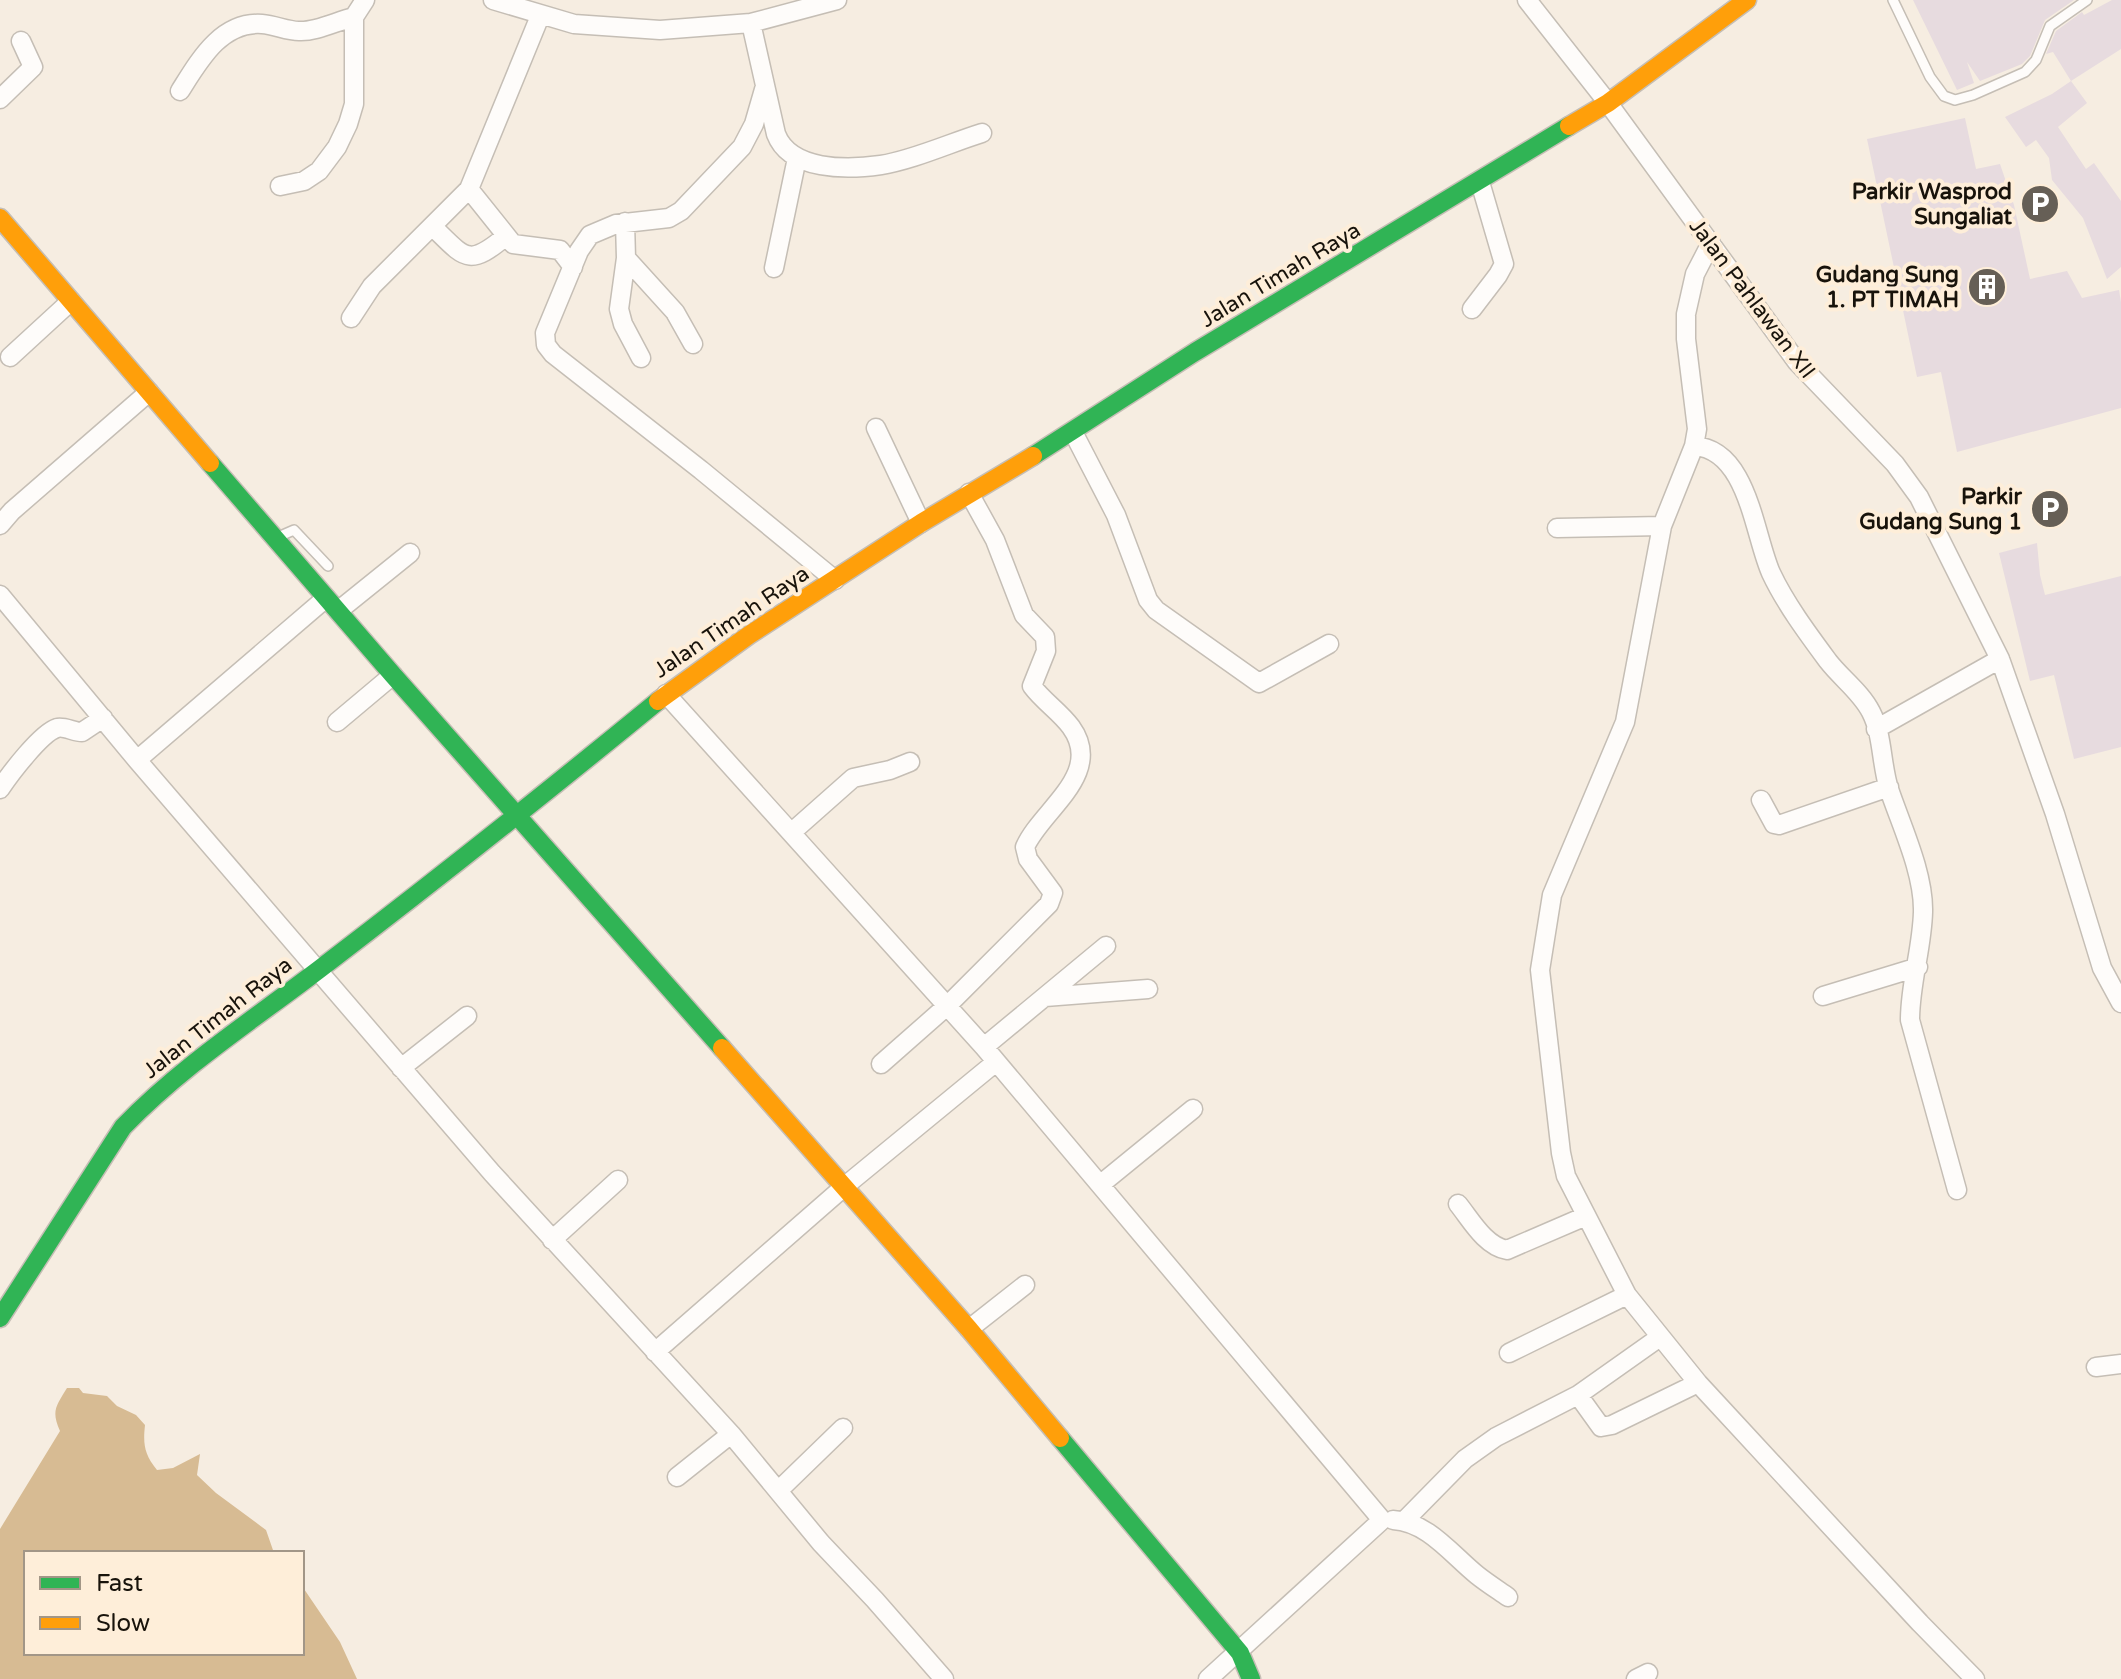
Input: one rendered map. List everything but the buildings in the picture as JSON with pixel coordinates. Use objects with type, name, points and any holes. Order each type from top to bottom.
[{"type":"street","points":[[280,186],[304,181],[319,171],[337,147],[348,124],[354,104],[354,17],[365,0]]},
{"type":"street","points":[[493,0],[574,24],[660,30],[751,23],[794,6],[837,0]]},
{"type":"street","name":"Jalan Pahlawan XII","points":[[1527,0],[1608,103],[1797,362],[1895,464],[1919,497],[2000,659],[2055,814],[2102,968],[2121,1003]]},
{"type":"street","name":"Jalan Timah Raya","points":[[0,1318],[123,1127],[149,1100],[210,1048],[318,970],[518,815],[666,694],[749,635],[921,523],[1073,432],[1195,352],[1608,103],[1747,0]]},
{"type":"street","points":[[351,318],[372,286],[469,189],[540,16]]},
{"type":"street","points":[[180,91],[214,43],[235,28],[258,23],[300,31],[354,17]]},
{"type":"street","points":[[751,23],[779,141],[786,152],[797,158],[855,167],[884,165],[982,133]]},
{"type":"street","points":[[0,99],[33,67],[21,41]]},
{"type":"street","points":[[765,86],[754,124],[742,147],[684,208],[669,218],[625,222],[590,235],[579,251],[545,333],[548,349],[835,580]]},
{"type":"street","points":[[774,268],[797,158]]},
{"type":"street","points":[[1472,309],[1504,264],[1480,182]]},
{"type":"street","points":[[469,189],[506,236],[517,245],[560,250],[573,267]]},
{"type":"street","points":[[0,218],[393,675],[969,1329],[1240,1653],[1251,1679]]},
{"type":"street","points":[[625,222],[626,258],[620,317],[641,358]]},
{"type":"street","points":[[433,227],[456,249],[472,257],[480,255],[506,236]]},
{"type":"street","points":[[1711,243],[1695,274],[1686,314],[1697,429],[1694,446],[1662,526],[1625,722],[1552,895],[1540,970],[1561,1153],[1566,1176],[1627,1295],[1660,1337],[1698,1383],[1975,1679]]},
{"type":"street","points":[[626,258],[675,312],[693,344]]},
{"type":"street","points":[[10,357],[71,301]]},
{"type":"street","points":[[4,512],[149,392]]},
{"type":"street","points":[[876,428],[921,523]]},
{"type":"street","points":[[1073,432],[1116,515],[1148,600],[1156,610],[1259,683],[1329,644]]},
{"type":"street","points":[[1694,446],[1716,452],[1741,483],[1773,577],[1828,662],[1871,713],[1889,787],[1910,845],[1923,908],[1918,967],[1910,994],[1910,1020],[1957,1190]]},
{"type":"street","points":[[881,1064],[948,1005],[1052,900],[1051,890],[1028,859],[1025,847],[1066,792],[1080,764],[1078,742],[1071,726],[1032,686],[1046,651],[1045,637],[1024,615],[995,540],[969,493]]},
{"type":"street","points":[[1557,528],[1662,526]]},
{"type":"street","points":[[137,760],[332,604],[410,553]]},
{"type":"street","points":[[0,595],[401,1068],[552,1240],[731,1434],[821,1543],[944,1679]]},
{"type":"street","points":[[1876,729],[2000,659]]},
{"type":"street","points":[[337,722],[393,675]]},
{"type":"street","points":[[666,694],[948,1005],[1382,1520]]},
{"type":"street","points":[[0,789],[30,751],[54,730],[61,727],[82,732],[103,718]]},
{"type":"street","points":[[792,832],[853,778],[910,762]]},
{"type":"street","points":[[1761,800],[1774,825],[1779,825],[1889,787]]},
{"type":"street","points":[[984,1047],[1106,946]]},
{"type":"street","points":[[1823,996],[1918,967]]},
{"type":"street","points":[[1045,997],[1148,989]]},
{"type":"street","points":[[401,1068],[467,1016]]},
{"type":"street","points":[[655,1352],[845,1186],[996,1062]]},
{"type":"street","points":[[1101,1184],[1193,1109]]},
{"type":"street","points":[[552,1240],[618,1180]]},
{"type":"street","points":[[1458,1204],[1497,1249],[1507,1250],[1586,1216]]},
{"type":"street","points":[[969,1329],[1025,1285]]},
{"type":"street","points":[[1509,1353],[1627,1295]]},
{"type":"street","points":[[1404,1521],[1465,1459],[1496,1437],[1578,1395],[1660,1337]]},
{"type":"street","points":[[2096,1367],[2121,1364]]},
{"type":"street","points":[[1578,1395],[1601,1427],[1612,1425],[1698,1383]]},
{"type":"street","points":[[778,1491],[843,1428]]},
{"type":"street","points":[[677,1477],[731,1434]]},
{"type":"street","points":[[1208,1679],[1382,1520],[1404,1521],[1431,1533],[1476,1574],[1508,1597]]},
{"type":"lane","points":[[1893,0],[1935,85],[1946,98],[1955,100],[2025,72],[2036,60],[2050,26],[2087,0]]},
{"type":"lane","points":[[275,539],[290,530],[296,531],[328,566]]},
{"type":"shaded area","points":[[67,1388],[79,1388],[83,1393],[107,1396],[117,1406],[136,1415],[145,1425],[145,1449],[157,1470],[173,1468],[200,1454],[197,1475],[266,1530],[273,1551],[24,1551],[24,1655],[304,1655],[304,1589],[340,1642],[357,1679],[0,1679],[0,1529],[60,1431],[56,1409]]},
{"type":"traffic: fast","points":[[1033,456],[1195,352],[1569,126]]},
{"type":"traffic: fast","points":[[210,463],[722,1048]]},
{"type":"traffic: fast","points":[[0,1318],[123,1127],[146,1104],[194,1063],[533,803],[658,701]]},
{"type":"traffic: fast","points":[[1060,1438],[1240,1653],[1251,1679]]},
{"type":"traffic: slow","points":[[1569,126],[1608,103],[1747,0]]},
{"type":"traffic: slow","points":[[0,218],[210,463]]},
{"type":"traffic: slow","points":[[658,701],[749,635],[921,523],[1033,456]]},
{"type":"traffic: slow","points":[[722,1048],[969,1329],[1060,1438]]},
{"type":"place","name":"Parkir Wasprod Sungaliat","points":[[2040,204]]},
{"type":"place","name":"Gudang Sung 1. PT TIMAH","points":[[1987,287]]},
{"type":"place","name":"Parkir Gudang Sung 1","points":[[2050,509]]}]
